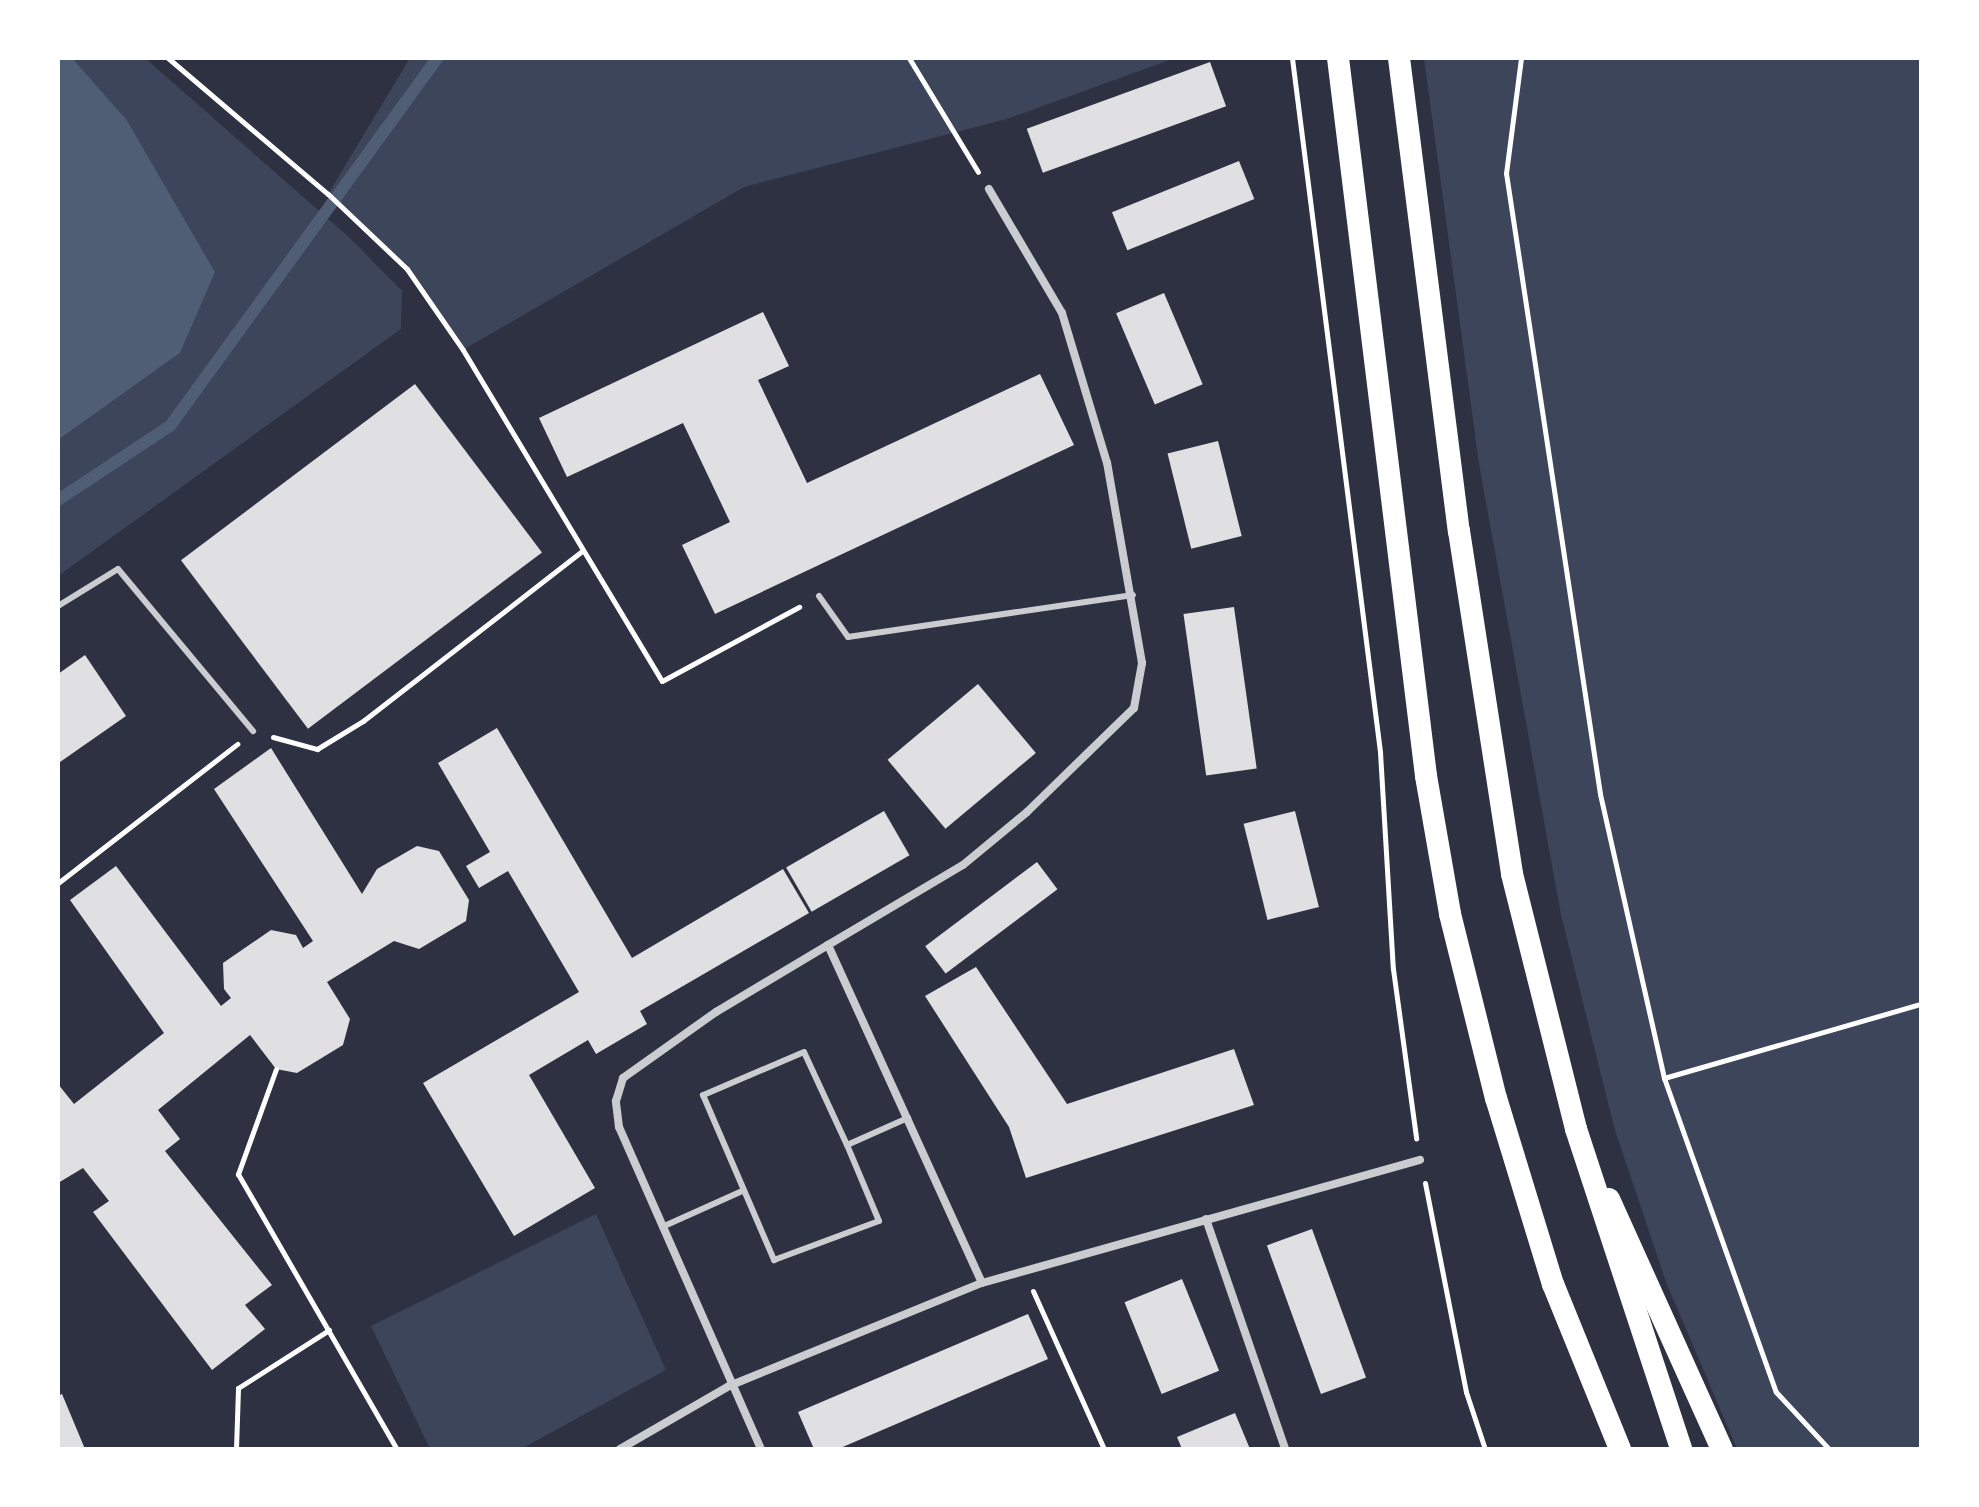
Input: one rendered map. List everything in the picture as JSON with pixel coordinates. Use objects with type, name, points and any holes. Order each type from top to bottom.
[{"type":"highway","points":[[1338,58],[1426,776],[1450,914],[1496,1098],[1553,1284],[1620,1449]]},
{"type":"highway","points":[[1399,58],[1459,531],[1512,874],[1576,1129],[1681,1449]]},
{"type":"highway","points":[[1576,1129],[1722,1449]]},
{"type":"street","points":[[761,1449],[729,1386],[619,1127],[616,1101],[623,1078],[716,1012],[963,865],[1027,812],[1134,708],[1142,663],[1133,595],[1107,463],[1069,331],[989,189]]},
{"type":"street","points":[[828,945],[982,1283]]},
{"type":"street","points":[[620,1449],[729,1386],[982,1283],[1420,1160]]},
{"type":"street","points":[[1206,1219],[1285,1449]]},
{"type":"lane","points":[[58,606],[118,569],[253,731]]},
{"type":"lane","points":[[819,596],[848,637],[1133,595]]},
{"type":"lane","points":[[804,1052],[847,1145],[879,1221],[774,1260],[703,1095],[804,1052]]},
{"type":"lane","points":[[847,1145],[908,1118]]},
{"type":"lane","points":[[662,1227],[742,1191]]},
{"type":"path","points":[[168,58],[384,243],[463,350],[581,552],[662,681],[819,596]]},
{"type":"path","points":[[909,58],[989,189]]},
{"type":"path","points":[[1292,58],[1378,736],[1393,969],[1420,1160],[1466,1392],[1485,1449]]},
{"type":"path","points":[[1521,58],[1506,173],[1600,794],[1664,1078],[1776,1392],[1829,1449]]},
{"type":"path","points":[[58,883],[253,731],[317,749],[363,721],[581,552]]},
{"type":"path","points":[[1664,1078],[1921,1004]]},
{"type":"path","points":[[276,1069],[238,1174],[397,1449]]},
{"type":"path","points":[[1025,1272],[1104,1449]]},
{"type":"path","points":[[236,1449],[238,1388],[329,1330]]},
{"type":"shaded area","points":[[58,58],[72,58],[126,119],[215,272],[180,353],[58,440]]},
{"type":"shaded area","points":[[72,58],[145,58],[351,239],[402,291],[401,329],[58,576],[58,440],[180,353],[126,119]]},
{"type":"shaded area","points":[[410,58],[1175,58],[1007,119],[744,187],[463,350],[407,269],[328,194]]},
{"type":"shaded area","points":[[1424,58],[1921,58],[1921,1449],[1737,1449],[1666,1282],[1614,1127],[1561,915],[1479,464]]},
{"type":"shaded area","points":[[596,1214],[666,1370],[521,1449],[430,1449],[371,1326]]},
{"type":"building","points":[[1210,62],[1226,106],[1043,173],[1027,129]]},
{"type":"building","points":[[1239,161],[1254,199],[1127,250],[1112,212]]},
{"type":"building","points":[[1164,293],[1203,384],[1155,404],[1116,313]]},
{"type":"building","points":[[763,312],[789,366],[758,380],[807,483],[1040,374],[1074,445],[715,614],[682,545],[730,522],[683,423],[567,477],[539,418]]},
{"type":"building","points":[[415,384],[542,553],[308,729],[181,560]]},
{"type":"building","points":[[1218,441],[1242,536],[1191,549],[1168,454]]},
{"type":"building","points":[[1234,607],[1257,768],[1206,776],[1183,614]]},
{"type":"building","points":[[85,655],[126,716],[60,762],[58,674]]},
{"type":"building","points":[[978,684],[1036,753],[945,829],[888,760]]},
{"type":"building","points":[[497,728],[632,958],[783,869],[809,913],[640,1011],[647,1024],[596,1054],[588,1040],[529,1075],[595,1188],[514,1236],[423,1083],[579,992],[508,871],[479,888],[466,866],[490,852],[438,763]]},
{"type":"building","points":[[271,748],[362,894],[377,869],[417,846],[439,851],[469,900],[466,921],[419,949],[394,941],[327,982],[350,1019],[343,1045],[297,1073],[276,1069],[250,1035],[158,1110],[180,1139],[165,1151],[272,1285],[245,1305],[265,1329],[212,1370],[93,1212],[109,1201],[83,1168],[58,1183],[58,1084],[74,1104],[164,1033],[70,900],[116,866],[221,1006],[231,998],[224,989],[223,963],[271,930],[296,935],[303,948],[313,941],[214,789]]},
{"type":"building","points":[[884,811],[910,855],[812,912],[786,868]]},
{"type":"building","points":[[1295,811],[1319,907],[1268,920],[1244,824]]},
{"type":"building","points":[[1037,862],[1057,889],[946,973],[925,946]]},
{"type":"building","points":[[976,967],[1067,1104],[1234,1049],[1254,1105],[1026,1178],[1009,1127],[925,996]]},
{"type":"building","points":[[1312,1229],[1366,1377],[1321,1394],[1267,1245]]},
{"type":"building","points":[[1182,1279],[1219,1371],[1162,1394],[1125,1302]]},
{"type":"building","points":[[1028,1314],[1048,1359],[838,1449],[814,1449],[798,1412]]},
{"type":"building","points":[[62,1394],[85,1449],[58,1449],[58,1396]]},
{"type":"building","points":[[1235,1413],[1250,1449],[1182,1449],[1177,1437]]},
{"type":"waterway","points":[[58,500],[170,426],[437,58]]}]
